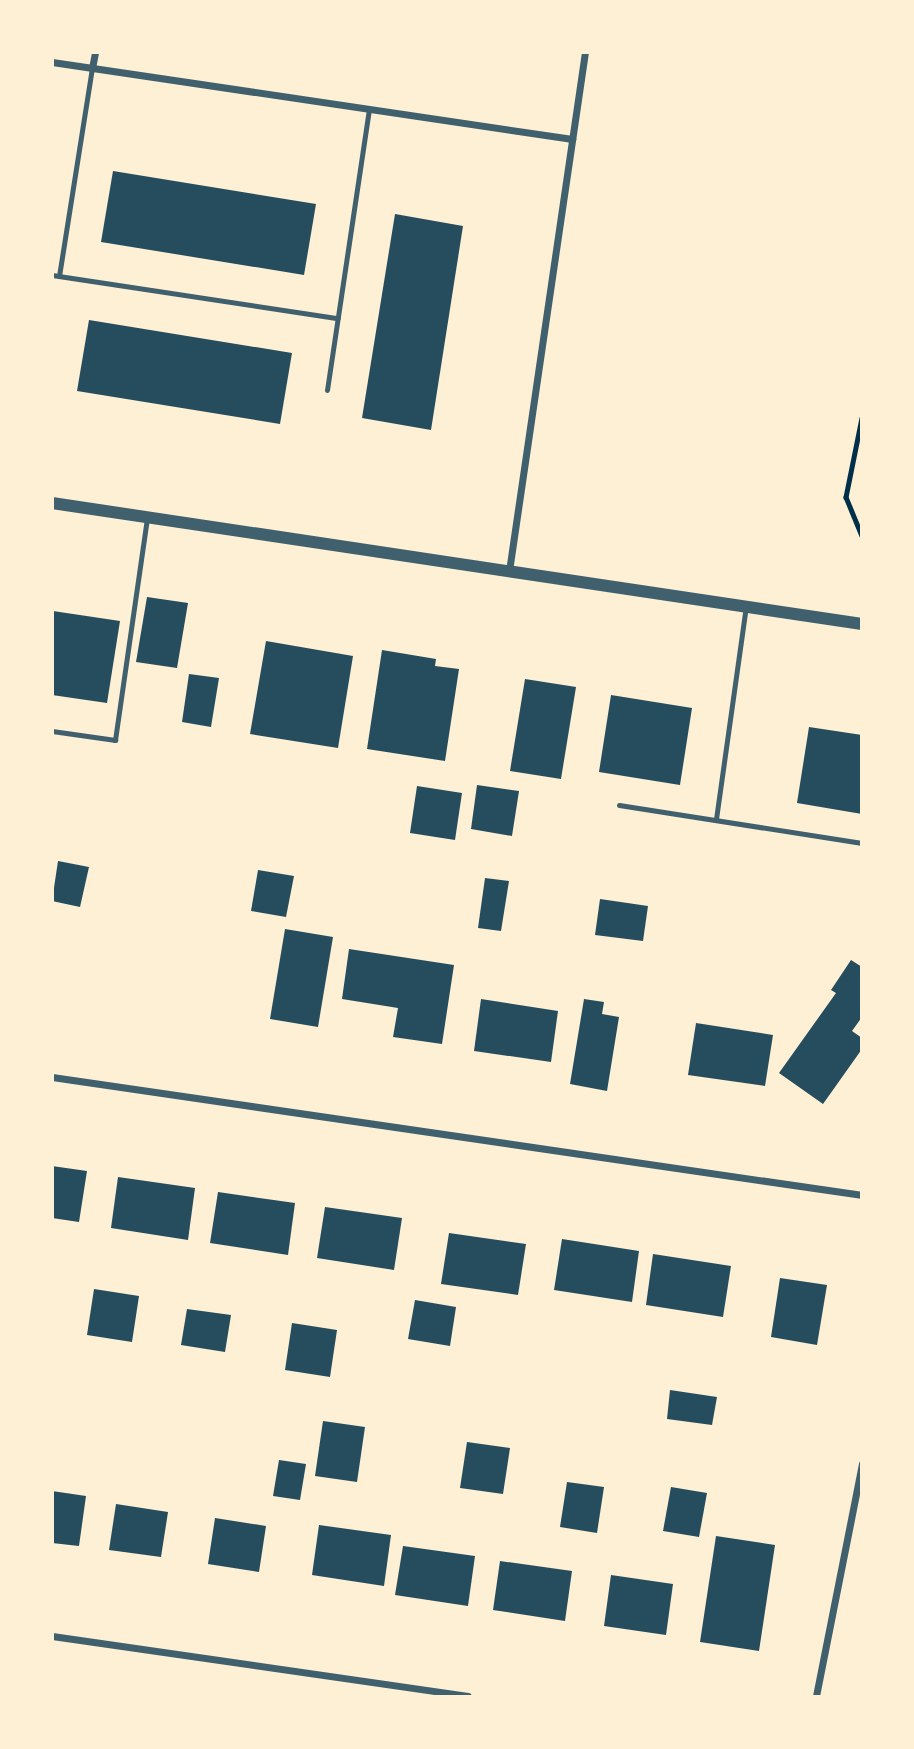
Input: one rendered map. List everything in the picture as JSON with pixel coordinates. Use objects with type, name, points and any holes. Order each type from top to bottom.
[{"type":"street","points":[[92,68],[94,52]]},
{"type":"street","points":[[509,571],[585,52]]},
{"type":"street","points":[[52,62],[572,139]]},
{"type":"street","points":[[52,503],[862,624]]},
{"type":"street","points":[[52,1077],[862,1195]]},
{"type":"street","points":[[816,1696],[862,1464]]},
{"type":"street","points":[[52,1636],[468,1696]]},
{"type":"lane","points":[[92,68],[56,275],[338,318]]},
{"type":"lane","points":[[327,390],[369,110]]},
{"type":"lane","points":[[52,731],[115,740],[147,517]]},
{"type":"lane","points":[[716,819],[746,606]]},
{"type":"lane","points":[[619,806],[862,843]]},
{"type":"path","points":[[862,418],[846,497],[862,536]]},
{"type":"building","points":[[113,171],[316,204],[304,275],[101,242]]},
{"type":"building","points":[[395,214],[463,226],[431,430],[362,418]]},
{"type":"building","points":[[89,320],[292,353],[280,424],[77,391]]},
{"type":"building","points":[[147,597],[188,603],[177,668],[136,662]]},
{"type":"building","points":[[53,611],[120,621],[107,703],[52,695]]},
{"type":"building","points":[[266,641],[353,656],[338,748],[250,734]]},
{"type":"building","points":[[382,650],[436,659],[435,666],[459,669],[445,761],[367,749]]},
{"type":"building","points":[[189,674],[219,678],[211,727],[182,722]]},
{"type":"building","points":[[525,679],[576,687],[561,779],[510,771]]},
{"type":"building","points":[[611,695],[692,708],[680,785],[599,772]]},
{"type":"building","points":[[809,727],[862,735],[862,814],[797,803]]},
{"type":"building","points":[[477,785],[519,791],[512,836],[471,829]]},
{"type":"building","points":[[417,786],[462,793],[455,840],[410,833]]},
{"type":"building","points":[[58,861],[89,867],[80,907],[52,901]]},
{"type":"building","points":[[258,870],[294,876],[286,917],[251,911]]},
{"type":"building","points":[[485,878],[509,881],[501,931],[478,928]]},
{"type":"building","points":[[600,899],[648,906],[643,941],[595,935]]},
{"type":"building","points":[[285,929],[333,937],[318,1027],[270,1019]]},
{"type":"building","points":[[349,949],[454,965],[442,1044],[393,1037],[398,1008],[342,999]]},
{"type":"building","points":[[851,960],[862,967],[862,1017],[852,1031],[862,1038],[862,1049],[823,1104],[779,1073],[836,993],[831,990]]},
{"type":"building","points":[[481,999],[558,1011],[551,1062],[474,1051]]},
{"type":"building","points":[[584,999],[604,1002],[602,1014],[619,1017],[607,1091],[570,1084]]},
{"type":"building","points":[[696,1023],[773,1035],[765,1086],[688,1075]]},
{"type":"building","points":[[52,1166],[87,1171],[79,1222],[52,1218]]},
{"type":"building","points":[[118,1177],[195,1188],[188,1240],[111,1228]]},
{"type":"building","points":[[218,1192],[295,1203],[288,1255],[210,1243]]},
{"type":"building","points":[[325,1207],[402,1218],[394,1270],[317,1258]]},
{"type":"building","points":[[449,1233],[526,1244],[518,1295],[441,1284]]},
{"type":"building","points":[[562,1239],[639,1251],[632,1302],[554,1290]]},
{"type":"building","points":[[653,1254],[731,1266],[723,1317],[646,1305]]},
{"type":"building","points":[[780,1278],[827,1285],[817,1345],[771,1337]]},
{"type":"building","points":[[94,1289],[139,1296],[132,1342],[87,1335]]},
{"type":"building","points":[[415,1300],[456,1307],[450,1346],[408,1339]]},
{"type":"building","points":[[187,1309],[231,1315],[225,1352],[181,1345]]},
{"type":"building","points":[[292,1323],[337,1330],[330,1377],[285,1370]]},
{"type":"building","points":[[670,1390],[717,1397],[712,1425],[667,1419]]},
{"type":"building","points":[[323,1421],[365,1427],[357,1482],[315,1476]]},
{"type":"building","points":[[467,1442],[510,1448],[503,1494],[460,1488]]},
{"type":"building","points":[[279,1460],[306,1464],[300,1500],[273,1496]]},
{"type":"building","points":[[567,1482],[604,1487],[597,1533],[560,1527]]},
{"type":"building","points":[[671,1487],[707,1493],[699,1537],[663,1531]]},
{"type":"building","points":[[52,1491],[86,1496],[79,1546],[52,1543]]},
{"type":"building","points":[[116,1504],[168,1512],[161,1557],[109,1550]]},
{"type":"building","points":[[215,1518],[266,1526],[259,1572],[208,1564]]},
{"type":"building","points":[[319,1525],[391,1535],[384,1586],[312,1575]]},
{"type":"building","points":[[716,1536],[775,1545],[759,1651],[700,1642]]},
{"type":"building","points":[[403,1546],[475,1556],[468,1606],[395,1595]]},
{"type":"building","points":[[500,1561],[572,1571],[565,1621],[493,1610]]},
{"type":"building","points":[[611,1575],[673,1584],[666,1635],[604,1626]]}]
